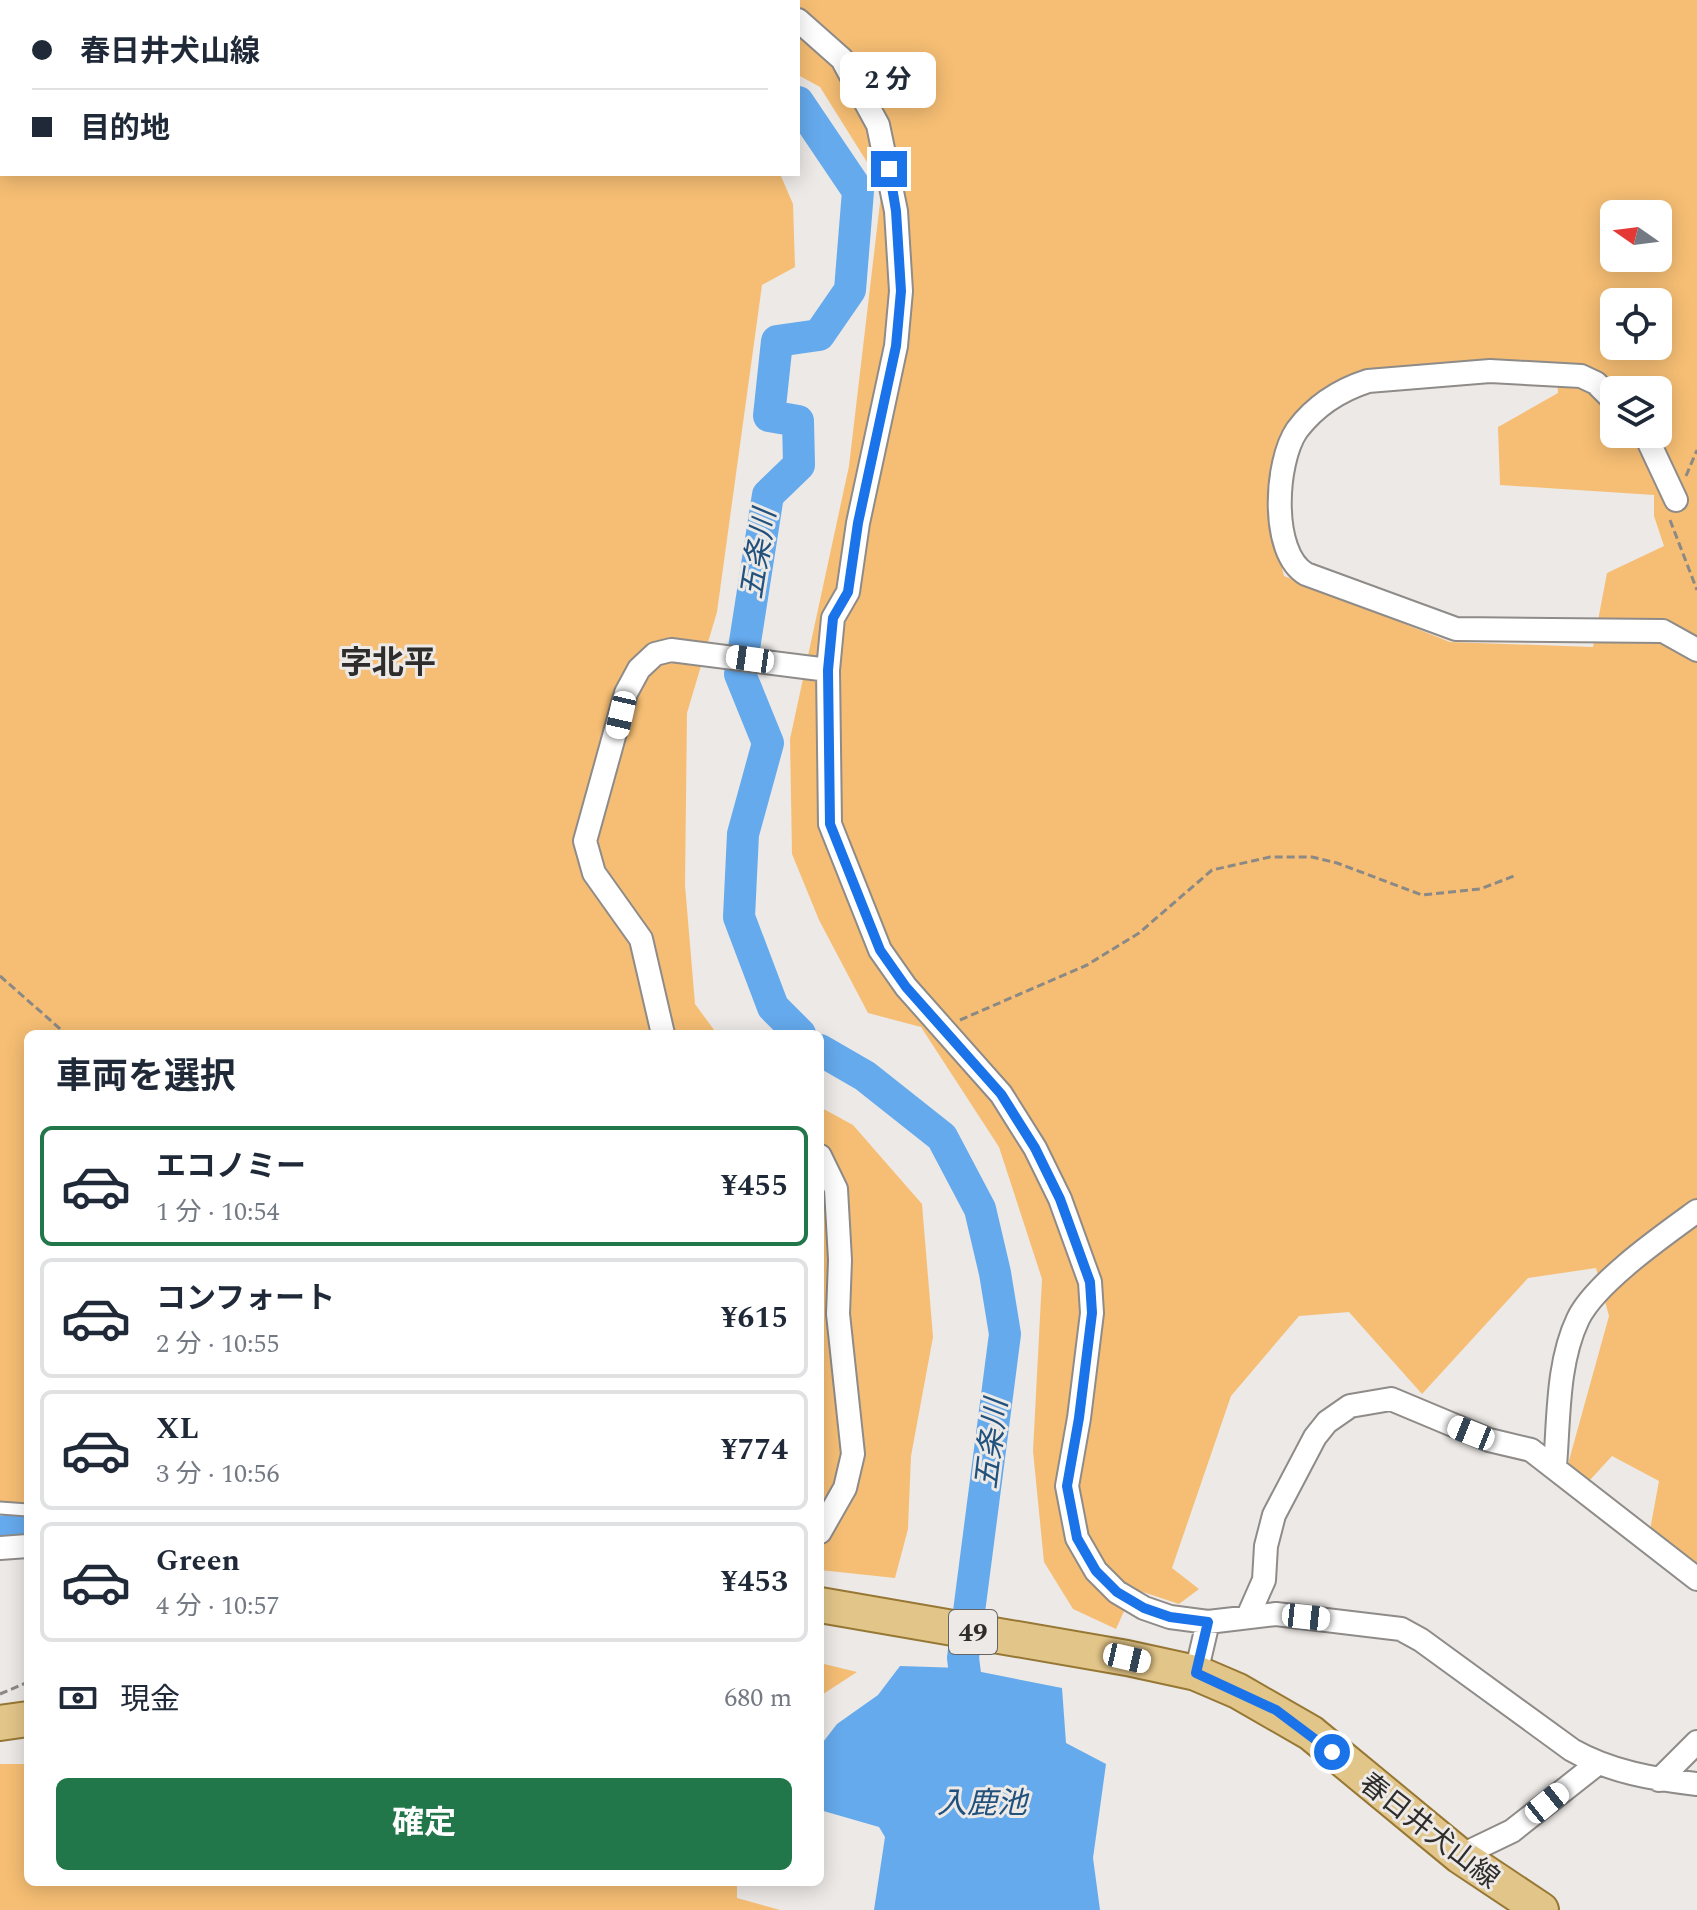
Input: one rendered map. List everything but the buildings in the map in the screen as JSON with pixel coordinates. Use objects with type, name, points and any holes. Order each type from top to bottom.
[{"type":"main road","name":"春日井犬山線","points":[[824,1606],[1127,1658],[1196,1673],[1276,1710],[1311,1733],[1460,1856],[1501,1887],[1541,1910]]},
{"type":"main road","points":[[0,1723],[24,1720]]},
{"type":"street","points":[[800,22],[842,59],[878,125],[896,211],[901,291],[896,346],[858,523],[848,592],[833,618],[828,670],[830,824],[880,950],[906,987],[1001,1094],[1035,1148],[1060,1199],[1090,1282],[1090,1328],[1067,1486],[1077,1538],[1096,1571],[1117,1592],[1144,1608],[1170,1617],[1208,1622],[1249,1614],[1291,1615],[1401,1629],[1421,1640],[1572,1750],[1597,1764],[1659,1780],[1697,1784]]},
{"type":"street","points":[[1600,387],[1581,376],[1490,371],[1368,381],[1350,387],[1320,405],[1295,432],[1283,468],[1284,546],[1289,560],[1306,574],[1456,629],[1663,631],[1697,650]]},
{"type":"street","points":[[1652,448],[1676,500]]},
{"type":"street","points":[[662,1030],[641,939],[594,873],[585,841],[626,693],[639,669],[655,654],[671,650],[828,670]]},
{"type":"street","points":[[824,1164],[836,1189],[840,1260],[838,1314],[853,1454],[845,1488],[824,1525]]},
{"type":"street","points":[[1555,1466],[1563,1374],[1579,1315],[1629,1262],[1697,1211]]},
{"type":"street","points":[[1249,1614],[1264,1580],[1266,1546],[1274,1515],[1315,1437],[1327,1422],[1350,1406],[1391,1399],[1489,1440],[1531,1450],[1697,1579]]},
{"type":"street","points":[[0,1548],[24,1546]]},
{"type":"street","points":[[1196,1673],[1208,1622]]},
{"type":"street","points":[[1659,1780],[1697,1742]]},
{"type":"street","points":[[1460,1856],[1512,1831],[1597,1764]]},
{"type":"lane","points":[[0,1508],[24,1510]]},
{"type":"path","points":[[942,1028],[1087,965],[1139,933],[1212,870],[1270,857],[1312,857],[1337,863],[1422,895],[1480,889],[1514,876]]},
{"type":"path","points":[[0,976],[61,1030]]},
{"type":"path","points":[[0,1694],[24,1684]]},
{"type":"shaded area","points":[[800,0],[1697,0],[1697,1567],[1650,1530],[1659,1481],[1612,1456],[1590,1480],[1568,1464],[1609,1316],[1596,1268],[1528,1278],[1422,1394],[1349,1312],[1299,1316],[1231,1396],[1172,1568],[1199,1589],[1179,1604],[1134,1589],[1116,1629],[1073,1609],[1044,1562],[1033,1451],[1042,1279],[999,1147],[921,1027],[868,1013],[819,920],[792,854],[790,739],[849,466],[882,186],[820,87],[800,76]],"holes":[[[1472,361],[1556,364],[1558,393],[1498,427],[1500,485],[1654,495],[1654,516],[1664,546],[1607,573],[1593,647],[1450,642],[1284,576],[1271,525],[1288,427],[1333,384],[1373,370]]]},
{"type":"shaded area","points":[[0,176],[781,176],[793,204],[795,267],[762,285],[717,612],[687,713],[685,885],[695,1004],[714,1030],[24,1030],[24,1508],[0,1512]]},
{"type":"shaded area","points":[[824,1109],[853,1125],[922,1204],[933,1337],[911,1456],[908,1529],[895,1578],[824,1570]]},
{"type":"shaded area","points":[[824,1664],[857,1672],[824,1693]]},
{"type":"shaded area","points":[[0,1764],[24,1764],[24,1886],[737,1886],[737,1898],[780,1910],[0,1910]]},
{"type":"water","name":"入鹿池","points":[[900,1666],[961,1668],[1062,1688],[1066,1743],[1106,1764],[1093,1858],[1100,1910],[874,1910],[885,1837],[879,1827],[824,1811],[824,1741],[837,1724],[878,1695]]},
{"type":"waterway","name":"五条川","points":[[796,1030],[773,1007],[739,917],[743,834],[768,743],[740,674],[768,495],[799,465],[798,421],[769,416],[777,341],[819,335],[850,290],[858,191],[800,105]]},
{"type":"waterway","name":"五条川","points":[[824,1052],[865,1076],[942,1137],[980,1209],[995,1273],[1005,1334],[963,1658],[970,1713]]},
{"type":"waterway","points":[[0,1532],[24,1529]]},
{"type":"district","name":"字北平","points":[[388,662]]},
{"type":"route","points":[[889,169],[896,211],[901,291],[896,346],[858,523],[848,592],[833,618],[828,670],[827,792],[830,824],[880,950],[906,987],[1001,1094],[1019,1122],[1060,1199],[1090,1282],[1092,1313],[1067,1486],[1077,1538],[1096,1571],[1117,1592],[1144,1608],[1170,1617],[1208,1622],[1196,1673],[1276,1710],[1311,1733],[1332,1752]]}]
